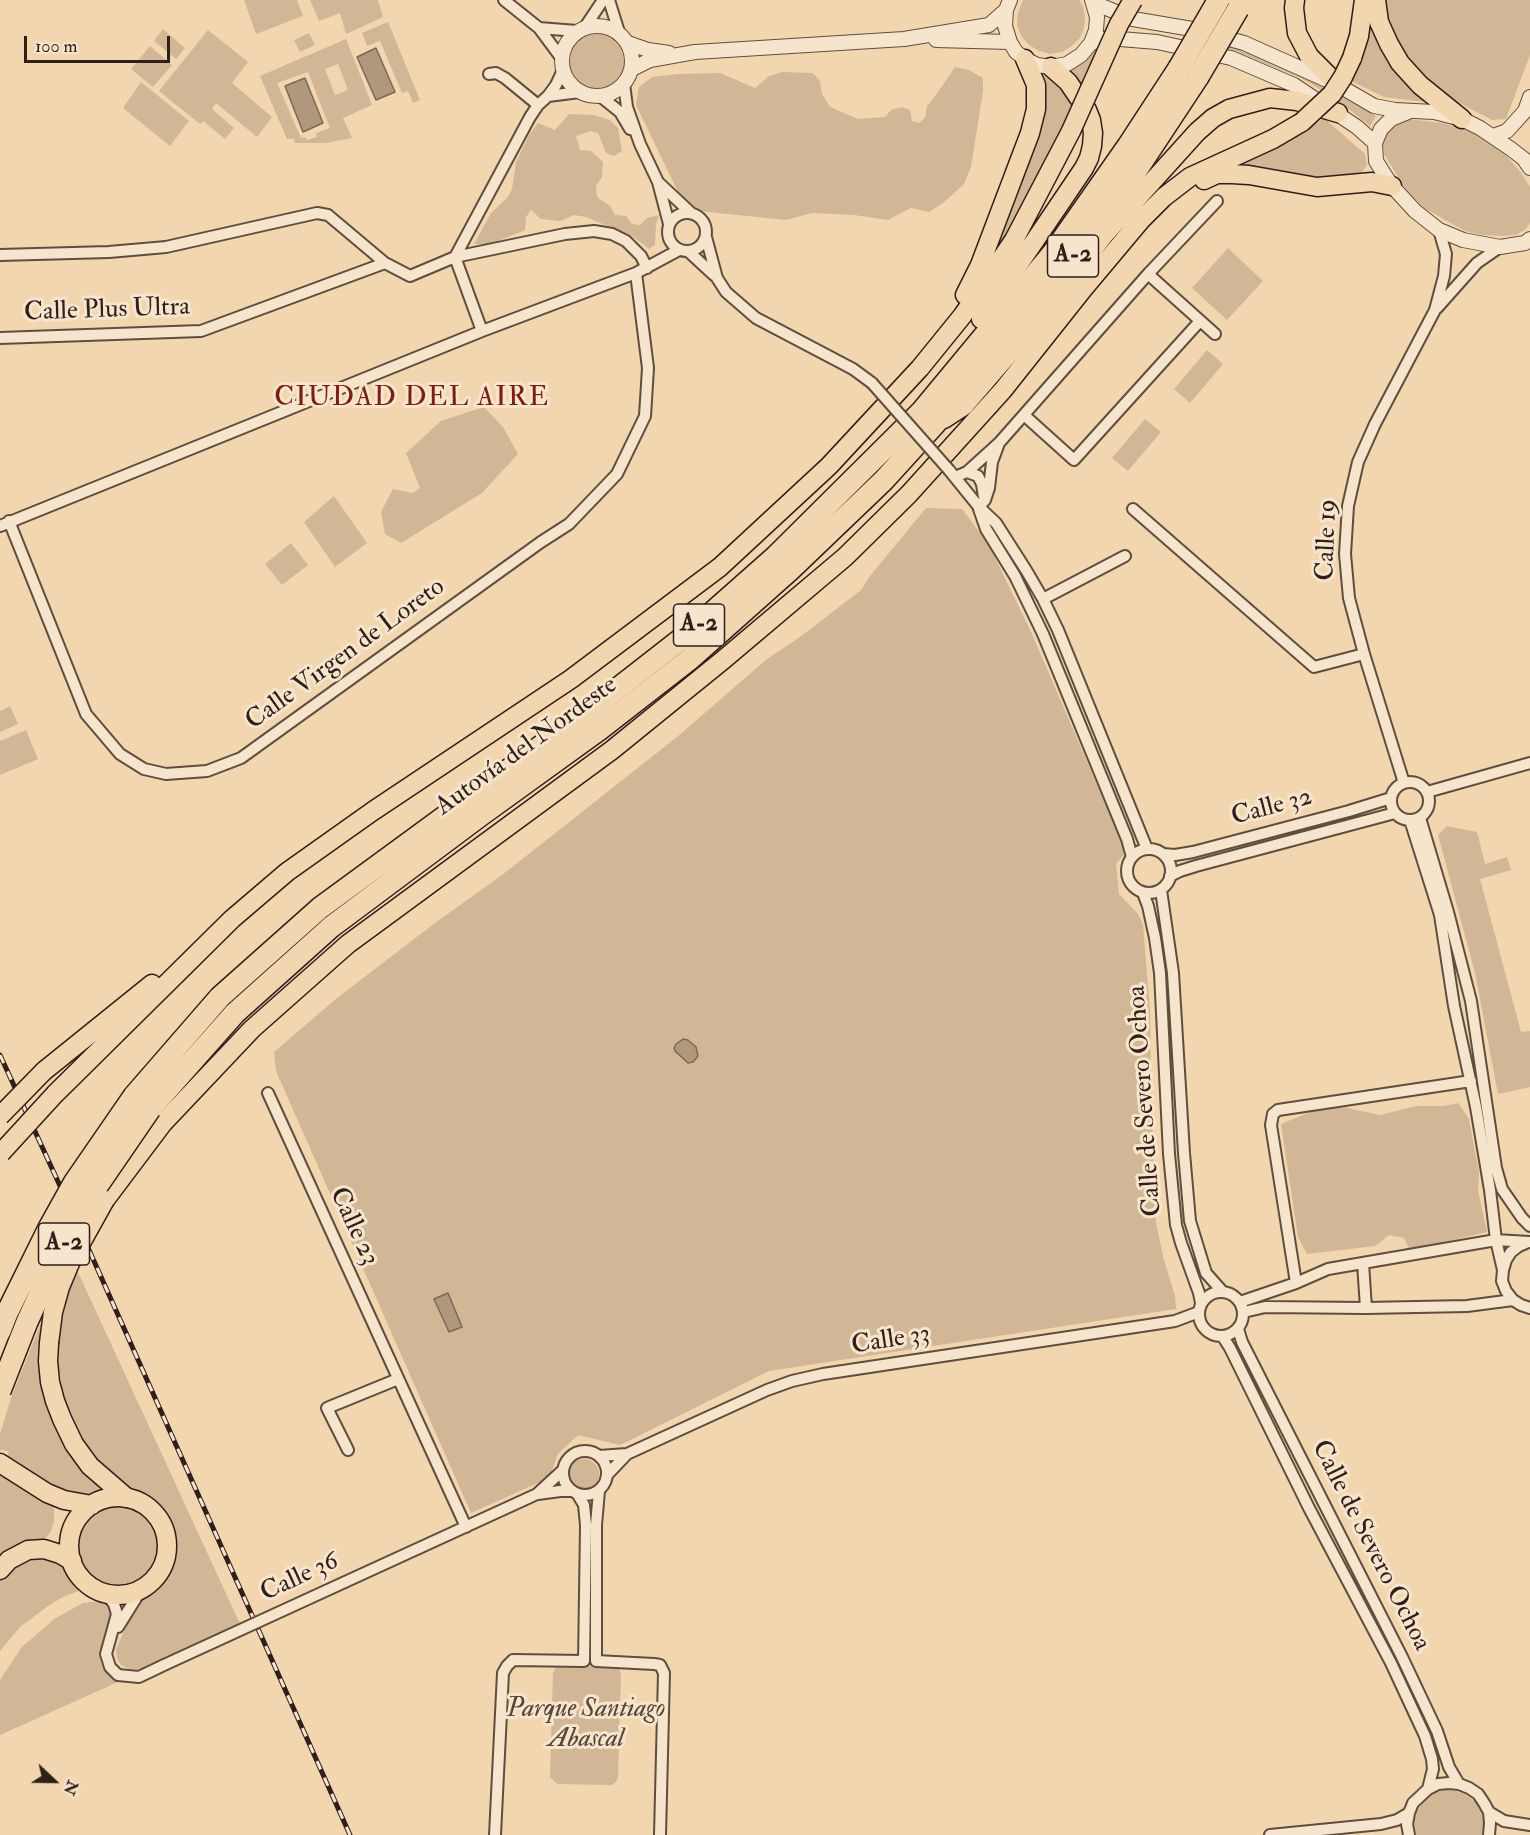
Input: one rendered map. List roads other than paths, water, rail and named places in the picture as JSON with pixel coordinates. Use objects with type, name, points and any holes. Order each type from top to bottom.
[{"type":"highway","name":"A-2","points":[[934,425],[1049,290],[1134,174],[1189,73],[1218,1]]},
{"type":"highway","name":"A-2","points":[[0,1331],[49,1228],[74,1183],[134,1095],[220,997],[320,908],[589,711],[689,633],[776,556],[922,411],[1045,262],[1128,146],[1189,73],[1241,4]]},
{"type":"highway","points":[[776,556],[935,375],[981,319]]},
{"type":"highway","name":"Autovía del Nordeste","points":[[157,1117],[235,1013],[332,927],[481,814],[600,729],[690,659],[790,570],[884,480],[934,425]]},
{"type":"highway","points":[[184,1084],[332,927]]},
{"type":"highway","name":"A-2","points":[[0,1391],[27,1322],[60,1250],[91,1195],[157,1117]]},
{"type":"main road","points":[[0,1116],[44,1071],[152,984],[247,898],[571,679],[720,567],[829,466],[920,368],[963,315],[1014,240],[1071,131],[1119,24],[1134,0]]},
{"type":"main road","points":[[1294,0],[1298,33],[1309,56],[1338,85]]},
{"type":"main road","points":[[157,1117],[348,944],[612,750],[845,557],[909,494],[1003,390],[1084,288],[1141,220],[1164,197],[1190,177],[1273,139],[1302,122],[1332,94],[1344,77],[1352,58],[1359,36],[1364,0]]},
{"type":"main road","points":[[1376,0],[1379,21],[1400,63],[1420,85],[1462,119]]},
{"type":"main road","points":[[920,368],[962,301],[980,265],[1030,133],[1036,109],[1036,85],[1025,59]]},
{"type":"main road","points":[[981,319],[1084,168],[1092,146],[1091,120],[1087,110],[1068,82],[1051,67]]},
{"type":"main road","points":[[934,425],[964,406],[1044,313],[1104,235],[1197,132],[1213,118],[1245,103],[1270,98],[1297,101],[1338,113]]},
{"type":"main road","points":[[1164,197],[1217,174],[1249,175],[1317,187],[1372,183],[1392,186]]},
{"type":"main road","points":[[1,1154],[55,1094],[232,920],[287,872]]},
{"type":"main road","points":[[127,1498],[90,1466],[74,1444],[62,1419],[50,1382],[48,1361],[53,1312],[70,1263],[105,1200],[157,1117],[184,1084]]},
{"type":"main road","points":[[0,1463],[47,1493],[64,1500],[92,1505]]},
{"type":"main road","points":[[47,1493],[60,1507],[73,1529]]},
{"type":"main road","points":[[127,1498],[141,1503],[153,1512],[162,1525],[167,1539],[166,1554],[162,1569],[153,1581],[141,1590],[130,1594],[106,1594],[87,1584],[78,1574],[70,1550],[73,1529],[81,1515],[92,1505],[103,1500],[127,1498]]},
{"type":"main road","points":[[0,1570],[9,1560],[28,1550],[44,1549],[72,1561]]},
{"type":"street","points":[[504,0],[539,28],[562,64],[569,82],[586,95],[600,96],[617,90],[624,84],[632,69],[633,56],[628,43],[619,32],[609,0]]},
{"type":"street","points":[[482,331],[455,257],[537,105],[556,85],[566,43],[581,29],[603,0]]},
{"type":"street","points":[[1093,2],[1134,19],[1192,29],[1244,43],[1338,85],[1374,106],[1434,112],[1462,119],[1493,136],[1524,159],[1530,168]]},
{"type":"street","points":[[1007,5],[1005,26],[1016,52],[1037,65],[1051,67],[1074,60],[1091,43],[1096,30],[1093,2]]},
{"type":"street","points":[[632,69],[650,60],[677,55],[904,39],[989,25],[1007,5]]},
{"type":"street","points":[[539,28],[581,29],[606,26],[619,32]]},
{"type":"street","points":[[1091,43],[1108,38],[1156,42],[1231,58],[1294,85],[1358,127],[1375,143]]},
{"type":"street","points":[[904,39],[1010,42]]},
{"type":"street","points":[[628,43],[648,50],[677,55]]},
{"type":"street","points":[[489,74],[496,73],[505,78],[537,105]]},
{"type":"street","points":[[624,84],[627,107],[640,144],[658,182],[669,224],[669,239],[675,247],[684,250],[717,278],[726,292],[756,318],[853,369],[872,383],[996,522],[1043,599],[1058,630],[1147,849]]},
{"type":"street","points":[[548,96],[580,92]]},
{"type":"street","points":[[600,96],[620,112],[640,144]]},
{"type":"street","points":[[1493,136],[1507,131],[1525,111],[1530,97]]},
{"type":"street","points":[[1410,111],[1391,119],[1381,129],[1375,143],[1377,161],[1392,186],[1415,211],[1439,230],[1462,240],[1500,247],[1528,241]]},
{"type":"street","points":[[658,182],[704,222],[717,278]]},
{"type":"street","points":[[968,472],[999,443],[1148,274],[1217,201]]},
{"type":"street","points":[[0,255],[109,252],[166,247],[317,213],[328,215],[385,263],[410,276],[455,257],[565,234],[594,231],[612,234],[626,242],[641,256],[647,268]]},
{"type":"street","points":[[669,224],[674,217],[680,214],[691,213]]},
{"type":"street","name":"Calle 19","points":[[1404,783],[1349,598],[1345,554],[1348,506],[1358,462],[1375,424],[1435,310],[1444,276],[1446,254],[1439,230]]},
{"type":"street","points":[[4,524],[482,331],[636,273],[657,261],[701,245],[706,237]]},
{"type":"street","points":[[657,261],[669,239]]},
{"type":"street","name":"Calle 19","points":[[1435,310],[1477,262],[1500,247]]},
{"type":"street","name":"Calle Plus Ultra","points":[[0,338],[201,331],[385,263]]},
{"type":"street","name":"Calle Virgen de Loreto","points":[[4,524],[86,714],[120,754],[144,769],[166,774],[207,771],[241,758],[569,524],[617,474],[645,416],[648,368],[636,273]]},
{"type":"street","points":[[1148,274],[1215,334]]},
{"type":"street","points":[[1024,415],[1074,460],[1200,321]]},
{"type":"street","points":[[982,504],[989,488],[992,462],[999,443]]},
{"type":"street","points":[[952,473],[968,472],[978,476],[982,484],[986,529],[1015,576],[1043,634],[1127,839],[1131,856],[1127,867],[1131,885],[1143,893],[1161,890],[1170,876],[1170,864],[1163,854],[1147,849],[1131,856]]},
{"type":"street","points":[[1133,509],[1314,667],[1364,654]]},
{"type":"street","points":[[1043,599],[1125,556]]},
{"type":"street","points":[[1428,792],[1530,763]]},
{"type":"street","points":[[1404,783],[1420,784],[1428,792],[1430,802],[1428,807],[1415,819],[1400,817],[1393,808],[1391,798],[1396,788],[1404,783]]},
{"type":"street","name":"Calle 32","points":[[1163,854],[1193,852],[1391,798]]},
{"type":"street","name":"Calle 32","points":[[1170,876],[1196,866],[1395,813]]},
{"type":"street","points":[[1415,819],[1440,915],[1454,1006],[1471,1080],[1490,1190],[1503,1281],[1506,1291],[1513,1300],[1530,1308]]},
{"type":"street","points":[[1415,819],[1448,912],[1471,1001],[1488,1104],[1492,1147],[1502,1189],[1530,1226]]},
{"type":"street","name":"Calle de Severo Ochoa","points":[[1161,890],[1173,973],[1190,1221],[1206,1273],[1222,1292]]},
{"type":"street","name":"Calle de Severo Ochoa","points":[[1143,893],[1149,906],[1160,973],[1169,1154],[1176,1225],[1180,1243],[1199,1293],[1200,1308]]},
{"type":"street","points":[[1296,1283],[1271,1125],[1273,1114],[1278,1110],[1471,1080]]},
{"type":"street","name":"Calle 23","points":[[268,1093],[466,1527]]},
{"type":"street","points":[[1242,1307],[1328,1269],[1496,1240],[1529,1242]]},
{"type":"street","points":[[1503,1270],[1511,1252],[1529,1242]]},
{"type":"street","points":[[1363,1263],[1366,1308]]},
{"type":"street","points":[[1214,1293],[1229,1293],[1242,1307],[1243,1318],[1234,1333],[1223,1337],[1213,1335],[1203,1328],[1200,1308],[1207,1297],[1214,1293]]},
{"type":"street","points":[[1242,1307],[1467,1306],[1513,1300]]},
{"type":"street","name":"Calle 33","points":[[599,1456],[627,1454],[767,1390],[792,1381],[823,1374],[1175,1321],[1200,1308]]},
{"type":"street","name":"Calle 33","points":[[1175,1321],[1203,1328]]},
{"type":"street","name":"Calle de Severo Ochoa","points":[[1238,1329],[1242,1342],[1402,1657],[1437,1731],[1449,1767],[1459,1784]]},
{"type":"street","name":"Calle de Severo Ochoa","points":[[1223,1337],[1391,1664],[1425,1736],[1433,1768],[1428,1789]]},
{"type":"street","points":[[348,1450],[327,1408],[398,1379]]},
{"type":"street","points":[[574,1493],[592,1495],[605,1484],[607,1468],[599,1456],[592,1452],[578,1452],[567,1459],[562,1471],[566,1486],[584,1505],[586,1525],[584,1661]]},
{"type":"street","name":"Calle 33","points":[[607,1475],[627,1454]]},
{"type":"street","name":"Calle 36","points":[[537,1494],[562,1471]]},
{"type":"street","name":"Calle 36","points":[[106,1594],[114,1604],[117,1614],[106,1654],[110,1667],[118,1675],[139,1677],[537,1494],[560,1491],[574,1493]]},
{"type":"street","points":[[596,1661],[599,1491]]},
{"type":"street","name":"Calle 36","points":[[111,1638],[141,1590]]},
{"type":"street","points":[[495,1835],[504,1673],[513,1660],[596,1661],[660,1665],[664,1673],[660,1835]]},
{"type":"street","points":[[1408,1835],[1407,1824],[1413,1803],[1428,1789],[1438,1784],[1449,1783],[1459,1784],[1478,1794],[1489,1812],[1489,1835]]},
{"type":"street","points":[[1489,1812],[1504,1821],[1530,1825]]},
{"type":"street","points":[[1270,1835],[1381,1824],[1397,1820],[1409,1813]]},
{"type":"railway","points":[[0,1055],[350,1835]]},
{"type":"district","name":"CIUDAD DEL AIRE","points":[[412,399]]},
{"type":"park label","name":"Parque Santiago Abascal","points":[[586,1725]]}]
